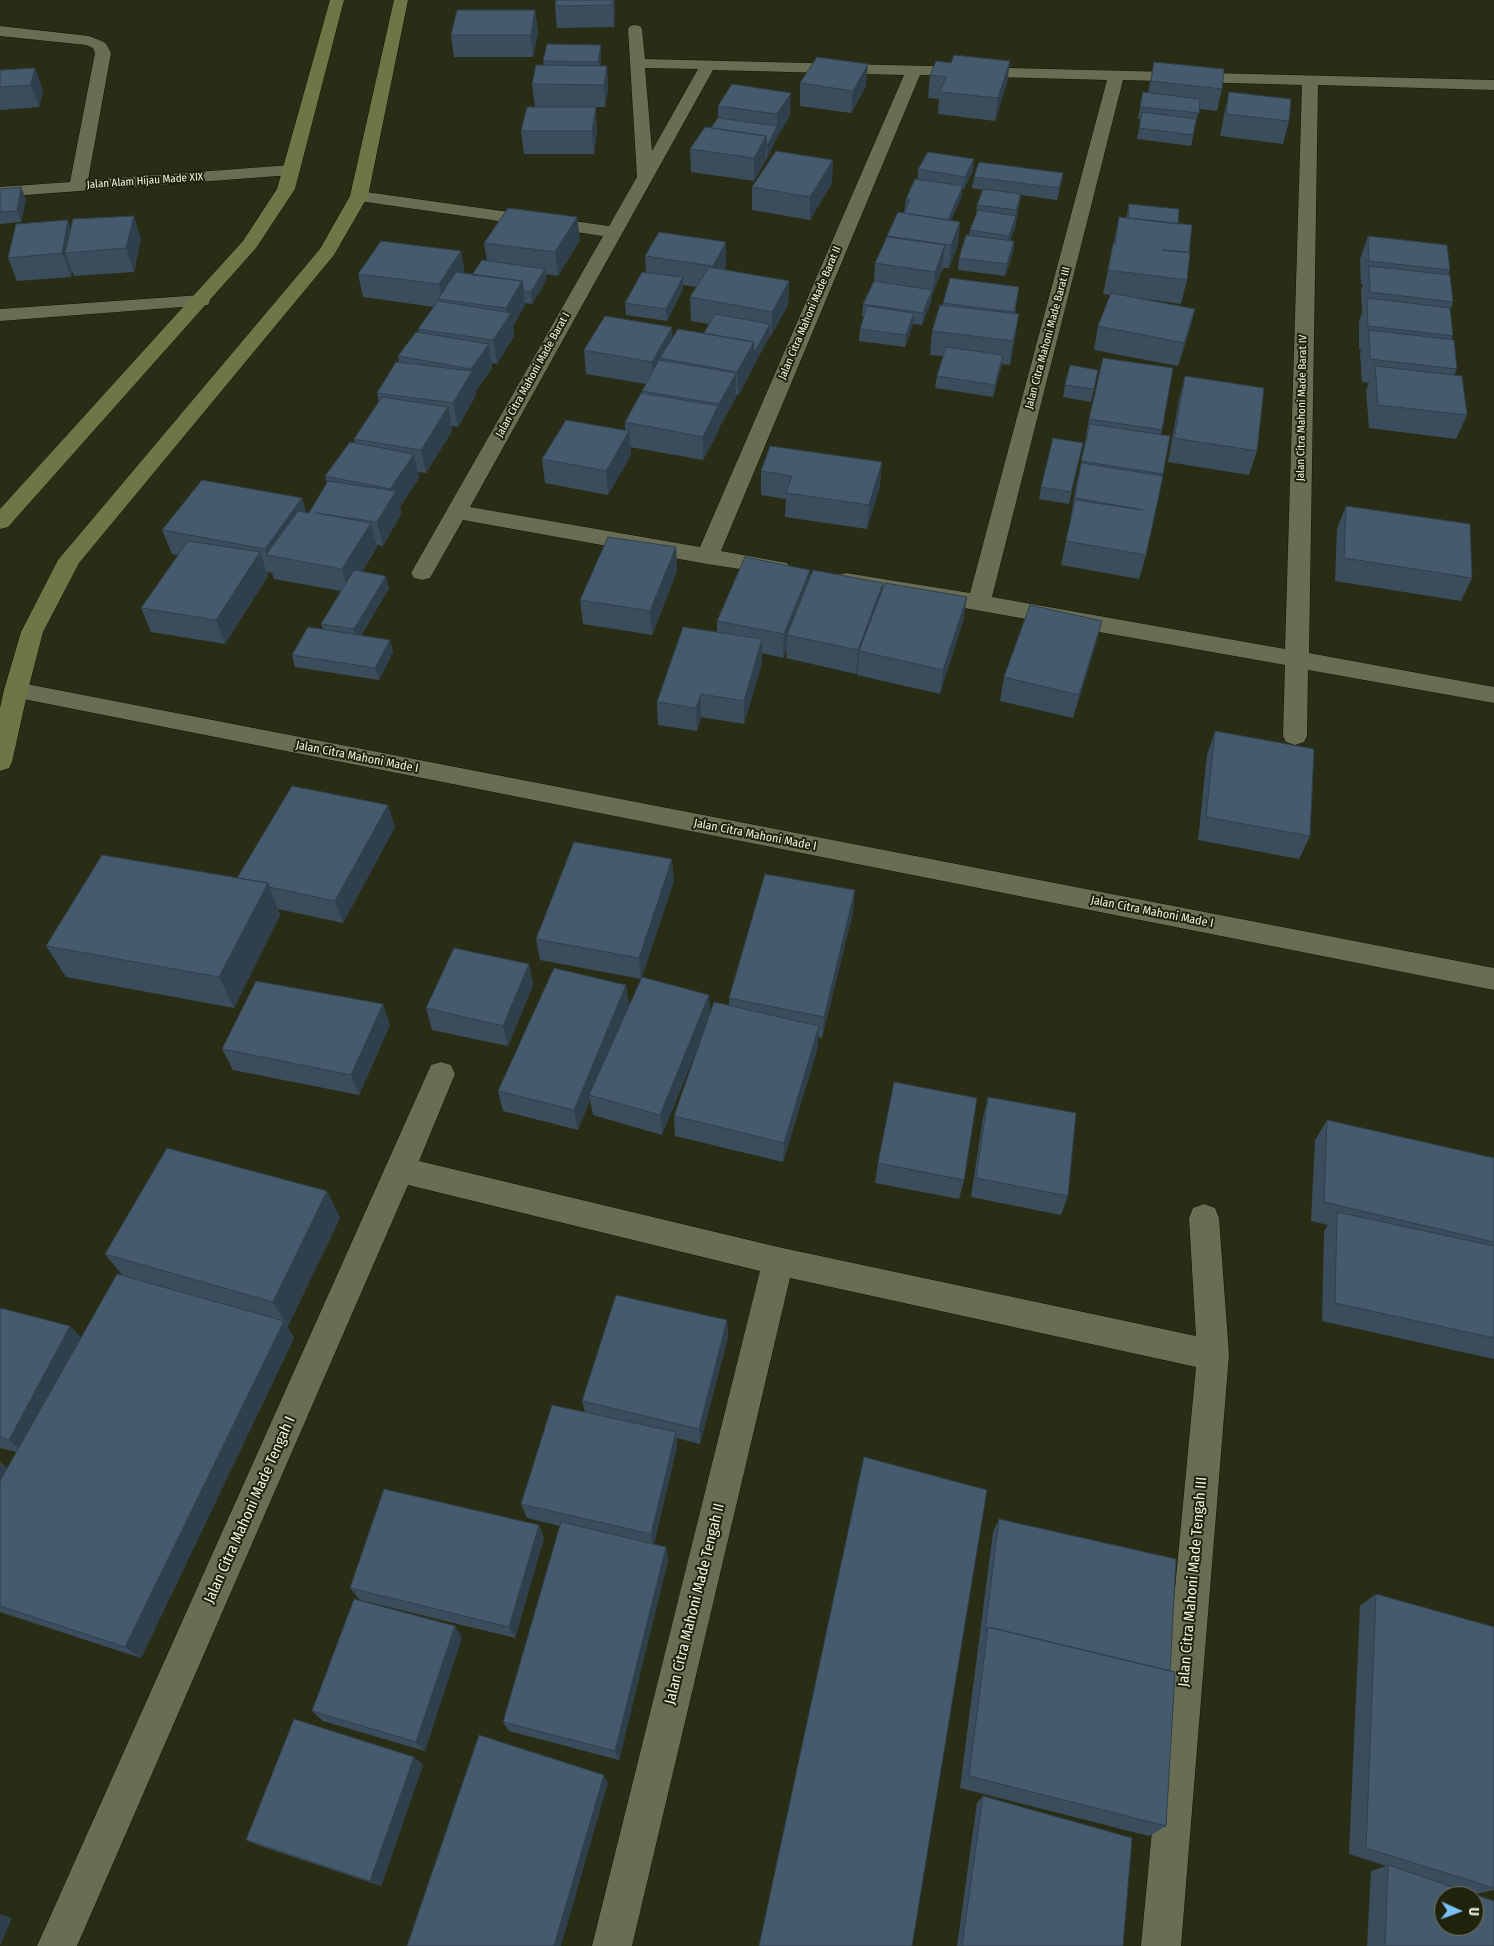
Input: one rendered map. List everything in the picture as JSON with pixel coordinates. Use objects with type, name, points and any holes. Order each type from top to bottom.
[{"type":"main road","points":[[0,522],[201,301],[250,244],[286,188],[337,0]]},
{"type":"main road","points":[[0,762],[16,690],[32,632],[69,560],[328,251],[359,196],[401,0]]},
{"type":"street","points":[[635,29],[645,177]]},
{"type":"street","points":[[0,31],[89,41],[99,45],[103,53],[78,186]]},
{"type":"street","points":[[638,63],[1494,85]]},
{"type":"street","name":"Jalan Citra Mahoni Made Barat I","points":[[422,574],[708,65]]},
{"type":"street","name":"Jalan Citra Mahoni Made Barat II","points":[[707,557],[914,70]]},
{"type":"street","name":"Jalan Citra Mahoni Made Barat III","points":[[979,602],[1116,75]]},
{"type":"street","name":"Jalan Citra Mahoni Made Barat IV","points":[[1295,736],[1310,80]]},
{"type":"street","name":"Jalan Alam Hijau Made XIX","points":[[0,192],[291,170]]},
{"type":"street","points":[[359,196],[614,232]]},
{"type":"street","points":[[0,315],[201,301]]},
{"type":"street","points":[[456,512],[707,557],[979,602],[1494,695]]},
{"type":"street","name":"Jalan Citra Mahoni Made I","points":[[16,690],[1494,979]]},
{"type":"street","name":"Jalan Citra Mahoni Made Tengah I","points":[[57,1946],[441,1074]]},
{"type":"street","points":[[400,1170],[778,1261],[1213,1355]]},
{"type":"street","name":"Jalan Citra Mahoni Made Tengah III","points":[[1161,1946],[1213,1355],[1204,1218]]},
{"type":"street","name":"Jalan Citra Mahoni Made Tengah II","points":[[612,1946],[778,1261]]},
{"type":"building","points":[[556,0],[613,0],[613,5],[555,6]]},
{"type":"building","points":[[457,10],[535,10],[531,35],[451,35]]},
{"type":"building","points":[[547,44],[601,45],[598,62],[543,61]]},
{"type":"building","points":[[954,55],[1010,61],[998,98],[940,92],[946,77],[930,75],[936,61],[951,63]]},
{"type":"building","points":[[817,57],[868,64],[853,91],[800,83]]},
{"type":"building","points":[[1154,62],[1224,69],[1222,89],[1151,81]]},
{"type":"building","points":[[536,65],[607,66],[604,85],[532,84]]},
{"type":"building","points":[[35,68],[31,85],[0,87],[0,70]]},
{"type":"building","points":[[732,84],[791,93],[777,114],[718,106]]},
{"type":"building","points":[[1143,92],[1200,99],[1199,113],[1140,107]]},
{"type":"building","points":[[1229,92],[1291,99],[1289,121],[1226,114]]},
{"type":"building","points":[[527,107],[596,107],[592,131],[521,131]]},
{"type":"building","points":[[1142,112],[1196,119],[1193,135],[1139,128]]},
{"type":"building","points":[[718,118],[777,126],[767,146],[766,136],[711,128]]},
{"type":"building","points":[[705,127],[766,136],[754,158],[690,149]]},
{"type":"building","points":[[776,151],[833,160],[810,197],[752,187]]},
{"type":"building","points":[[928,152],[974,159],[965,177],[918,169]]},
{"type":"building","points":[[979,162],[1063,173],[1059,188],[974,177]]},
{"type":"building","points":[[915,179],[963,186],[948,220],[904,213],[910,199],[906,199]]},
{"type":"building","points":[[21,187],[17,211],[0,212],[0,189]]},
{"type":"building","points":[[983,189],[1021,194],[1016,210],[977,205]]},
{"type":"building","points":[[1129,204],[1179,209],[1178,224],[1128,218]]},
{"type":"building","points":[[508,208],[577,217],[555,252],[484,243]]},
{"type":"building","points":[[978,210],[1016,216],[1009,236],[970,230]]},
{"type":"building","points":[[898,212],[960,222],[951,245],[887,236]]},
{"type":"building","points":[[134,216],[126,248],[65,253],[73,219]]},
{"type":"building","points":[[1119,217],[1192,225],[1189,252],[1162,250],[1190,253],[1187,280],[1108,270],[1113,244],[1115,244]]},
{"type":"building","points":[[68,220],[62,253],[8,258],[16,224]]},
{"type":"building","points":[[659,232],[726,242],[713,266],[645,256]]},
{"type":"building","points":[[966,235],[1014,241],[1007,264],[959,258]]},
{"type":"building","points":[[1368,236],[1447,245],[1450,270],[1369,261]]},
{"type":"building","points":[[887,237],[945,245],[935,272],[875,263]]},
{"type":"building","points":[[381,241],[461,251],[439,284],[358,274]]},
{"type":"building","points":[[482,260],[545,269],[531,292],[524,291],[522,281],[472,275]]},
{"type":"building","points":[[1369,266],[1450,275],[1453,302],[1370,292]]},
{"type":"building","points":[[709,267],[789,281],[772,312],[690,297]]},
{"type":"building","points":[[456,272],[522,281],[506,308],[438,299]]},
{"type":"building","points":[[642,272],[683,277],[666,309],[625,303]]},
{"type":"building","points":[[950,278],[1019,287],[1014,312],[943,303]]},
{"type":"building","points":[[874,281],[932,290],[923,313],[863,304]]},
{"type":"building","points":[[1111,293],[1195,309],[1184,343],[1098,326]]},
{"type":"building","points":[[1367,298],[1450,308],[1453,336],[1368,326]]},
{"type":"building","points":[[438,301],[511,313],[493,340],[418,329]]},
{"type":"building","points":[[940,305],[1019,314],[1013,341],[932,331]]},
{"type":"building","points":[[867,306],[914,313],[906,335],[860,329]]},
{"type":"building","points":[[715,314],[770,324],[754,353],[754,342],[704,333]]},
{"type":"building","points":[[605,316],[672,327],[652,362],[584,350]]},
{"type":"building","points":[[678,329],[754,342],[737,372],[660,358]]},
{"type":"building","points":[[1369,330],[1454,340],[1457,369],[1370,359]]},
{"type":"building","points":[[416,332],[489,344],[471,369],[398,356]]},
{"type":"building","points":[[946,347],[1003,355],[995,385],[937,376]]},
{"type":"building","points":[[1103,358],[1173,368],[1162,430],[1089,419]]},
{"type":"building","points":[[659,360],[736,373],[719,404],[642,391]]},
{"type":"building","points":[[396,362],[472,371],[453,403],[377,393]]},
{"type":"building","points":[[1070,365],[1098,370],[1094,389],[1065,385]]},
{"type":"building","points":[[1375,366],[1462,376],[1467,415],[1378,405]]},
{"type":"building","points":[[1185,376],[1264,388],[1257,451],[1174,438]]},
{"type":"building","points":[[641,393],[718,406],[703,437],[625,422]]},
{"type":"building","points":[[382,397],[448,407],[421,450],[354,439]]},
{"type":"building","points":[[566,420],[629,431],[606,471],[542,459]]},
{"type":"building","points":[[1090,424],[1170,436],[1163,474],[1081,461]]},
{"type":"building","points":[[1053,438],[1083,443],[1071,492],[1041,487]]},
{"type":"building","points":[[350,442],[414,454],[390,489],[325,476]]},
{"type":"building","points":[[770,446],[882,462],[869,505],[786,493],[792,476],[761,471]]},
{"type":"building","points":[[1081,463],[1163,476],[1146,555],[1066,541],[1075,500],[1143,510],[1075,498]]},
{"type":"building","points":[[202,480],[302,498],[265,549],[162,530]]},
{"type":"building","points":[[328,481],[396,491],[377,522],[316,513],[371,523],[342,569],[266,555],[298,511],[309,513]]},
{"type":"building","points":[[1346,506],[1470,524],[1472,578],[1344,558]]},
{"type":"building","points":[[608,537],[676,547],[650,611],[580,600]]},
{"type":"building","points":[[188,541],[260,552],[216,620],[141,608]]},
{"type":"building","points":[[745,557],[810,570],[784,634],[717,621]]},
{"type":"building","points":[[354,570],[386,576],[354,629],[321,624]]},
{"type":"building","points":[[813,570],[883,583],[858,650],[787,635]]},
{"type":"building","points":[[885,583],[967,597],[943,670],[859,651]]},
{"type":"building","points":[[1030,605],[1102,621],[1079,695],[1004,677]]},
{"type":"building","points":[[308,627],[390,640],[375,668],[292,655]]},
{"type":"building","points":[[683,627],[762,639],[744,701],[701,694],[696,708],[657,702]]},
{"type":"building","points":[[1215,731],[1314,749],[1310,836],[1206,817]]},
{"type":"building","points":[[292,786],[388,805],[335,901],[269,887],[268,883],[237,878]]},
{"type":"building","points":[[574,842],[672,859],[639,958],[536,939]]},
{"type":"building","points":[[102,855],[268,883],[219,977],[46,946]]},
{"type":"building","points":[[765,874],[855,890],[824,1017],[729,998]]},
{"type":"building","points":[[454,948],[529,964],[503,1026],[426,1008]]},
{"type":"building","points":[[554,968],[626,985],[574,1110],[498,1091]]},
{"type":"building","points":[[642,977],[709,995],[660,1115],[589,1095]]},
{"type":"building","points":[[256,981],[383,1004],[351,1075],[222,1049]]},
{"type":"building","points":[[714,1002],[819,1026],[784,1143],[674,1116]]},
{"type":"building","points":[[894,1082],[977,1098],[964,1180],[878,1163]]},
{"type":"building","points":[[988,1097],[1076,1113],[1068,1196],[976,1178]]},
{"type":"building","points":[[1327,1120],[1494,1158],[1494,1242],[1324,1202]]},
{"type":"building","points":[[167,1148],[327,1191],[273,1302],[105,1254]]},
{"type":"building","points":[[1337,1212],[1494,1246],[1494,1338],[1335,1303]]},
{"type":"building","points":[[117,1274],[284,1321],[125,1647],[0,1606],[0,1481]]},
{"type":"building","points":[[616,1295],[727,1320],[699,1429],[582,1401]]},
{"type":"building","points":[[0,1308],[70,1326],[9,1440],[0,1437]]},
{"type":"building","points":[[552,1405],[676,1432],[651,1534],[521,1504]]},
{"type":"building","points":[[864,1457],[987,1490],[912,1946],[759,1946]]},
{"type":"building","points":[[384,1489],[539,1525],[509,1627],[350,1588]]},
{"type":"building","points":[[999,1519],[1176,1559],[1170,1671],[988,1627],[985,1632]]},
{"type":"building","points":[[561,1522],[666,1547],[615,1751],[503,1722]]},
{"type":"building","points":[[1376,1594],[1494,1627],[1494,1888],[1366,1848]]},
{"type":"building","points":[[354,1599],[455,1626],[416,1742],[312,1711]]},
{"type":"building","points":[[988,1627],[1175,1672],[1166,1826],[969,1776]]},
{"type":"building","points":[[294,1719],[414,1757],[370,1881],[246,1840]]},
{"type":"building","points":[[479,1735],[604,1775],[554,1946],[407,1946]]},
{"type":"building","points":[[983,1796],[1132,1838],[1123,1946],[962,1946]]},
{"type":"building","points":[[1388,1865],[1450,1886],[1434,1886],[1434,1936],[1484,1936],[1484,1898],[1494,1901],[1494,1946],[1385,1946]]}]
